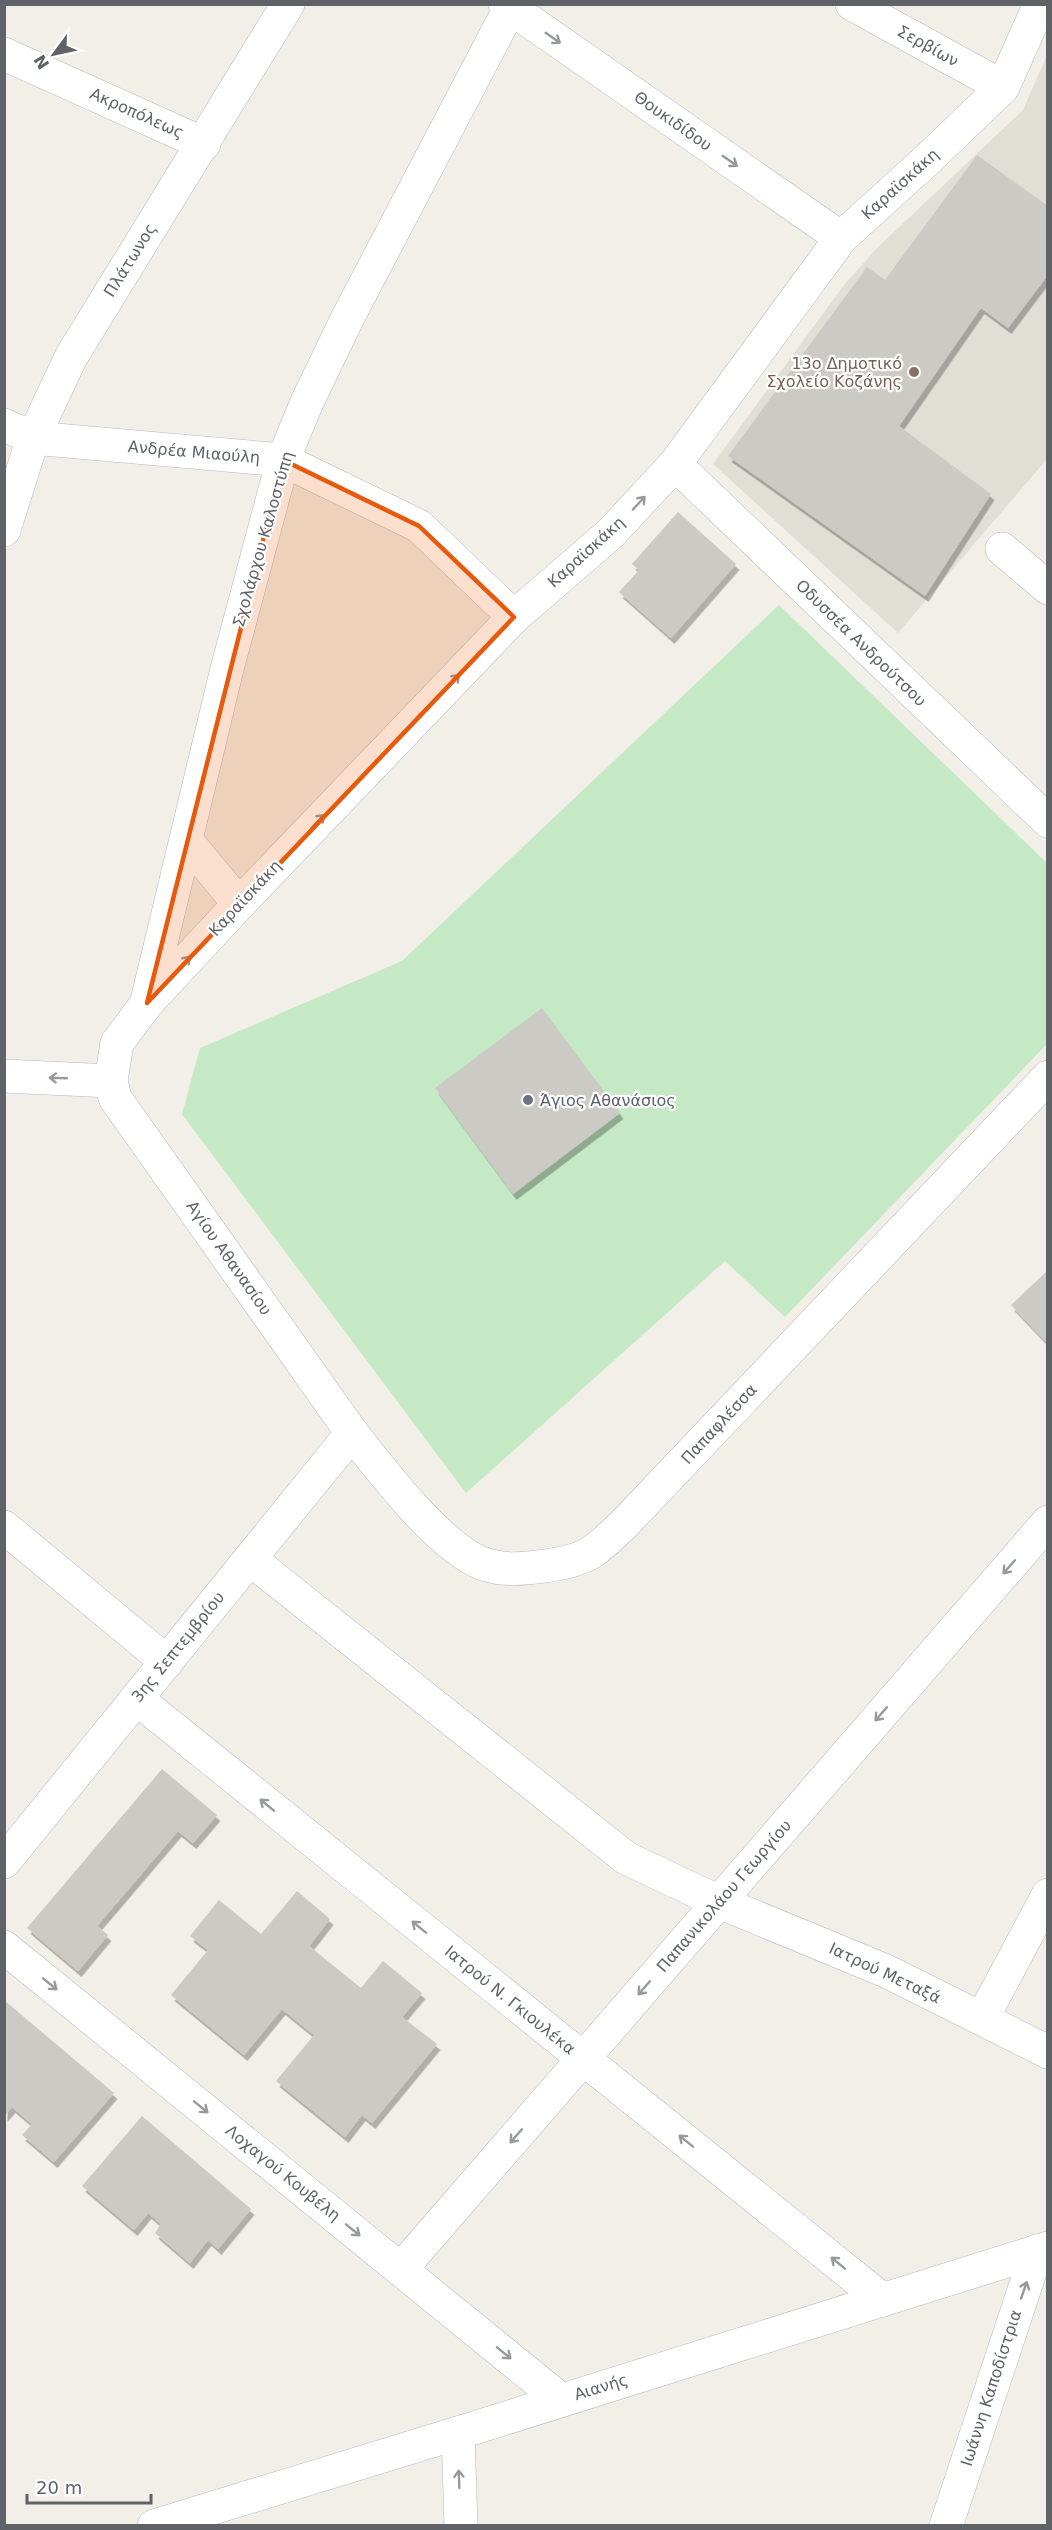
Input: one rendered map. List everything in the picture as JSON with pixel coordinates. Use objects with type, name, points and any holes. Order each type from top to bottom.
[{"type":"street","name":"Πλάτωνος","points":[[4,530],[19,431],[77,347],[126,265],[204,144],[254,57],[288,4]]},
{"type":"street","name":"Σερβίων","points":[[852,4],[1003,87]]},
{"type":"street","name":"Καραϊσκάκη","points":[[111,1081],[117,1043],[147,1003],[239,903],[514,617],[611,533],[675,464],[841,238],[1003,87],[1040,4]]},
{"type":"street","name":"Θουκιδίδου","points":[[507,6],[841,238]]},
{"type":"street","name":"Σχολάρχου Καλοστύπη","points":[[147,1003],[227,669],[283,460],[307,402],[348,317],[507,6]]},
{"type":"street","name":"Ακροπόλεως","points":[[4,54],[204,144]]},
{"type":"street","name":"Ανδρέα Μιαούλη","points":[[19,431],[283,460],[419,526],[514,617]]},
{"type":"street","name":"Οδυσσέα Ανδρούτσου","points":[[675,464],[1047,821]]},
{"type":"street","points":[[1002,549],[1047,588]]},
{"type":"street","points":[[186,840],[239,903]]},
{"type":"street","points":[[4,1076],[111,1081]]},
{"type":"street","name":"Παπαφλέσσα","points":[[352,1433],[401,1493],[452,1544],[480,1562],[499,1568],[525,1569],[559,1564],[592,1553],[624,1524],[1047,1077]]},
{"type":"street","name":"Αγίου Αθανασίου","points":[[111,1081],[115,1098],[352,1433]]},
{"type":"street","name":"3ης Σεπτεμβρίου","points":[[4,1862],[352,1433]]},
{"type":"street","name":"Παπανικολάου Γεωργίου","points":[[401,2269],[1047,1522]]},
{"type":"street","points":[[4,1527],[167,1662]]},
{"type":"street","name":"Ιατρού Μεταξά","points":[[250,1559],[626,1858],[719,1902],[886,1971],[1047,2052]]},
{"type":"street","name":"Ιατρού N. Γκιουλέκα","points":[[137,1699],[883,2300]]},
{"type":"street","points":[[982,2019],[1047,1895]]},
{"type":"street","name":"Λοχαγού Κουβέλη","points":[[4,1947],[561,2400]]},
{"type":"street","name":"Αιανής","points":[[154,2526],[1042,2249]]},
{"type":"street","name":"Ιωάννη Καποδίστρια","points":[[946,2526],[1042,2249]]},
{"type":"street","points":[[458,2433],[461,2526]]},
{"type":"highlighted area","points":[[283,460],[419,526],[514,617],[147,1003]]},
{"type":"shaded area","name":"13ο Δημοτικό Σχολείο Κοζάνης","points":[[1047,55],[1047,459],[898,633],[713,464],[844,285],[877,248],[1023,110]]},
{"type":"green space","points":[[779,605],[1047,863],[1047,1044],[785,1317],[725,1261],[466,1493],[182,1114],[200,1048],[402,961]]},
{"type":"building","name":"13ο Δημοτικό Σχολείο Κοζάνης","points":[[977,155],[1048,206],[1048,275],[1008,328],[981,308],[899,426],[991,494],[925,596],[728,456],[867,267],[885,280]]},
{"type":"building","points":[[678,512],[736,564],[671,638],[619,592],[639,570],[632,564]]},
{"type":"building","name":"Άγιος Αθανάσιος","points":[[542,1008],[620,1113],[513,1194],[435,1088]]},
{"type":"building","points":[[1048,1270],[1048,1344],[1011,1305]]},
{"type":"building","points":[[162,1769],[217,1815],[193,1843],[178,1831],[97,1926],[108,1935],[78,1971],[27,1928]]},
{"type":"building","points":[[297,1891],[330,1919],[309,1946],[361,1988],[383,1961],[422,1993],[402,2017],[437,2044],[372,2123],[362,2115],[345,2137],[276,2081],[314,2035],[282,2009],[244,2055],[171,1995],[208,1950],[190,1936],[219,1900],[261,1934]]},
{"type":"building","points":[[4,2000],[114,2093],[54,2162],[22,2135],[32,2124],[12,2107],[4,2116]]},
{"type":"building","points":[[142,2116],[251,2209],[218,2249],[208,2240],[190,2263],[155,2233],[161,2224],[148,2213],[134,2230],[82,2186]]},
{"type":"place","name":"13ο Δημοτικό Σχολείο Κοζάνης","points":[[914,372]]},
{"type":"place","name":"Άγιος Αθανάσιος","points":[[528,1100]]}]
